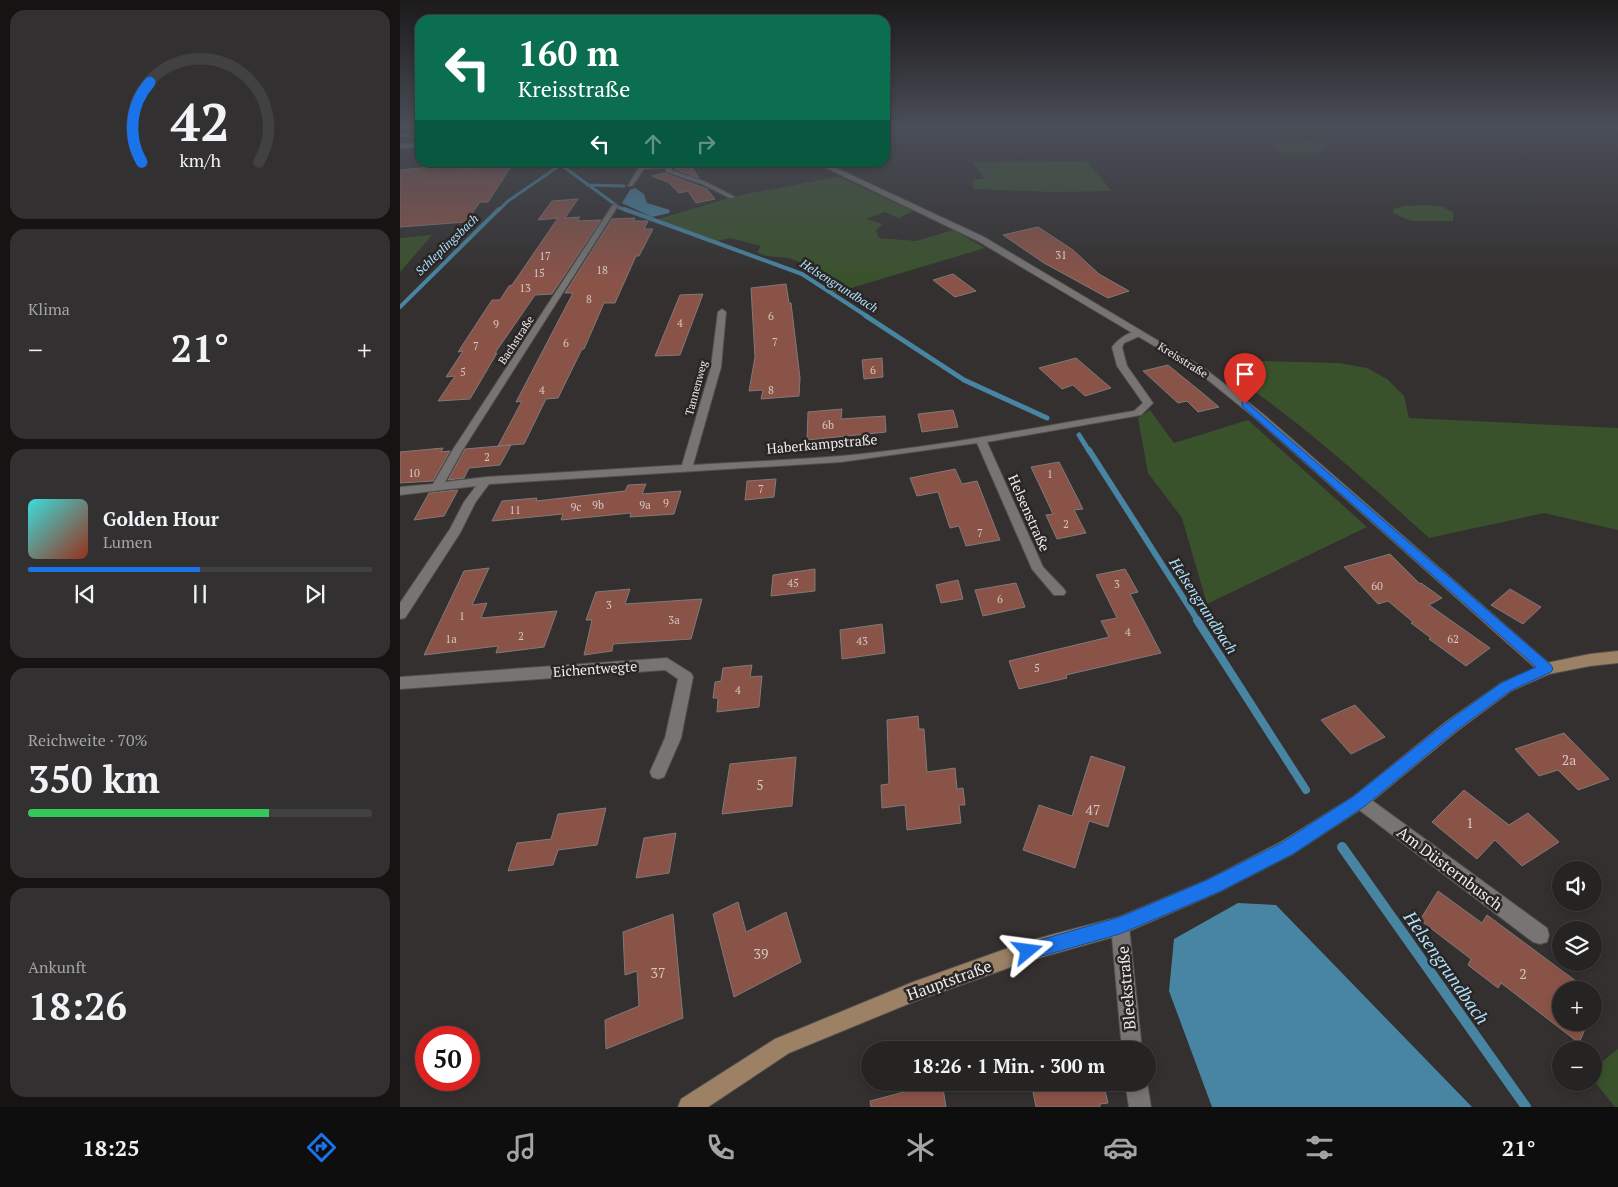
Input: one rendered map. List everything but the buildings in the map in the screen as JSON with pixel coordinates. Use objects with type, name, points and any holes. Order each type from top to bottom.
[{"type":"main road","name":"Hauptstraße","points":[[689,1107],[782,1046],[913,992],[1019,954],[1120,926],[1213,886],[1287,848],[1360,801],[1452,726],[1506,687],[1546,669],[1590,660],[1618,657]]},
{"type":"street","points":[[630,185],[635,178]]},
{"type":"street","points":[[687,178],[704,183],[732,197]]},
{"type":"street","name":"Kreisstraße","points":[[850,178],[981,239],[1201,370],[1231,392],[1546,669]]},
{"type":"street","name":"Bachstraße","points":[[437,487],[457,451],[615,206]]},
{"type":"street","name":"Tannenweg","points":[[687,468],[716,367],[722,312]]},
{"type":"street","name":"Haberkampstraße","points":[[400,492],[486,481],[841,459],[981,440],[1138,413],[1148,403],[1122,366],[1117,347],[1121,341],[1140,333]]},
{"type":"street","name":"Helsenstraße","points":[[981,440],[1038,569],[1059,592]]},
{"type":"street","points":[[400,614],[456,530],[470,502],[486,481]]},
{"type":"street","name":"Eichentwegte","points":[[400,683],[666,664],[686,677],[672,738],[658,772]]},
{"type":"street","name":"Am Düsternbusch","points":[[1360,801],[1540,935]]},
{"type":"street","name":"Bleekstraße","points":[[1120,926],[1131,1041]]},
{"type":"street","points":[[1137,1091],[1140,1107]]},
{"type":"green space","points":[[840,178],[913,211],[899,218],[885,212],[866,219],[883,224],[876,230],[879,238],[916,241],[953,230],[985,248],[831,294],[816,268],[789,258],[766,256],[757,252],[761,246],[730,238],[710,243],[655,220],[740,195]]},
{"type":"green space","points":[[983,178],[1100,178],[1112,191],[1054,192],[973,189],[973,179],[984,179]]},
{"type":"green space","points":[[1427,205],[1443,207],[1453,212],[1453,221],[1411,221],[1393,213],[1393,209],[1404,206]]},
{"type":"green space","points":[[432,235],[400,272],[400,238]]},
{"type":"green space","points":[[1262,361],[1339,363],[1367,368],[1387,379],[1404,396],[1409,418],[1618,428],[1618,530],[1544,513],[1429,538],[1308,433],[1231,375],[1239,365]]},
{"type":"green space","points":[[1150,410],[1174,443],[1248,420],[1367,527],[1207,604],[1182,518],[1148,473],[1138,418]]},
{"type":"green space","points":[[1618,1049],[1618,1107],[1615,1107],[1602,1091],[1602,1062]]},
{"type":"water","points":[[635,188],[644,194],[647,203],[670,210],[669,213],[652,217],[622,203],[630,190]]},
{"type":"water","points":[[1238,903],[1276,905],[1472,1107],[1212,1107],[1169,991],[1174,939]]},
{"type":"waterway","name":"Schleplingsbach","points":[[498,211],[508,201],[542,178]]},
{"type":"waterway","name":"Helsengrundbach","points":[[578,178],[589,185]]},
{"type":"waterway","points":[[589,185],[624,186]]},
{"type":"waterway","name":"Helsengrundbach","points":[[589,185],[620,208],[628,211]]},
{"type":"waterway","name":"Schleplingsbach","points":[[400,307],[499,209]]},
{"type":"waterway","name":"Helsengrundbach","points":[[624,209],[802,274],[868,317]]},
{"type":"waterway","name":"Helsengrundbach","points":[[866,316],[964,380],[1047,418]]},
{"type":"waterway","name":"Helsengrundbach","points":[[1079,435],[1089,451]]},
{"type":"waterway","name":"Helsengrundbach","points":[[1089,450],[1198,621]]},
{"type":"waterway","name":"Helsengrundbach","points":[[1197,620],[1306,790]]},
{"type":"waterway","name":"Helsengrundbach","points":[[1342,847],[1526,1107]]},
{"type":"route","points":[[1028,951],[1120,926],[1213,886],[1287,848],[1360,801],[1452,726],[1506,687],[1546,669],[1245,404]]}]
